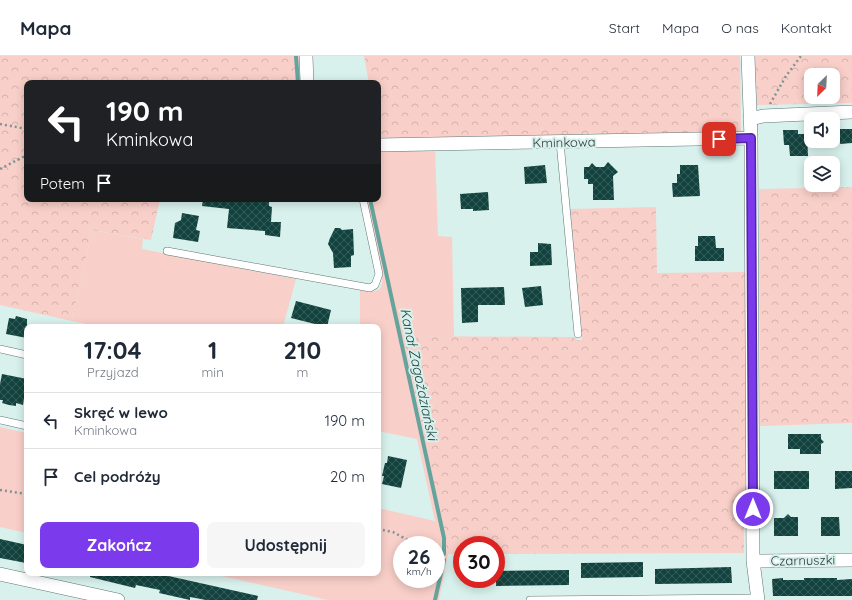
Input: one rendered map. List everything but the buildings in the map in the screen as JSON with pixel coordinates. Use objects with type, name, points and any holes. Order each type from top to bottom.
[{"type":"street","points":[[306,56],[307,80]]},
{"type":"street","points":[[748,56],[751,138],[753,561],[758,599]]},
{"type":"street","points":[[750,119],[763,116],[852,112]]},
{"type":"street","name":"Kminkowa","points":[[381,145],[751,138]]},
{"type":"street","name":"Czarnuszki","points":[[753,561],[852,560]]},
{"type":"street","points":[[0,574],[118,600]]},
{"type":"lane","points":[[560,142],[578,334]]},
{"type":"lane","points":[[167,251],[370,288],[375,285],[379,274],[364,202]]},
{"type":"lane","points":[[0,349],[24,354]]},
{"type":"lane","points":[[0,420],[24,425]]},
{"type":"lane","points":[[530,600],[758,599]]},
{"type":"path","points":[[763,116],[786,76],[801,56]]},
{"type":"path","points":[[0,124],[24,129]]},
{"type":"path","points":[[0,169],[24,157]]},
{"type":"path","points":[[0,490],[24,494]]},
{"type":"path","points":[[381,530],[393,532],[400,536]]},
{"type":"green space","points":[[0,56],[303,56],[305,80],[24,80],[24,202],[159,202],[151,240],[92,230],[72,321],[0,305]]},
{"type":"green space","points":[[364,56],[740,56],[741,133],[381,140],[381,80],[368,80]]},
{"type":"green space","points":[[755,56],[852,56],[852,103],[840,103],[840,68],[804,68],[804,104],[757,105]]},
{"type":"green space","points":[[435,148],[438,236],[452,237],[454,337],[403,336],[444,536],[393,536],[393,588],[441,588],[439,600],[328,600],[221,576],[381,576],[381,509],[435,521],[417,439],[381,432],[381,324],[360,324],[360,290],[372,292],[380,289],[382,284],[367,202],[381,202],[381,149]]},
{"type":"green space","points":[[840,187],[852,187],[852,423],[760,426],[759,189],[804,188],[804,192],[840,192]]},
{"type":"green space","points":[[656,207],[657,273],[748,272],[744,553],[505,554],[505,536],[453,536],[453,554],[448,554],[403,336],[573,337],[577,340],[582,340],[570,209]]},
{"type":"green space","points":[[92,230],[143,239],[142,249],[296,279],[284,324],[87,324],[72,321]]},
{"type":"green space","points":[[0,427],[24,432],[24,532],[0,527]]},
{"type":"green space","points":[[445,539],[448,554],[445,569]]},
{"type":"waterway","name":"Kanał Zagoździański","points":[[296,56],[298,80]]},
{"type":"waterway","name":"Kanał Zagoździański","points":[[371,202],[444,536]]},
{"type":"waterway","name":"Kanał Zagoździański","points":[[435,600],[438,588]]},
{"type":"route","points":[[719,139],[751,138],[753,509]]}]
